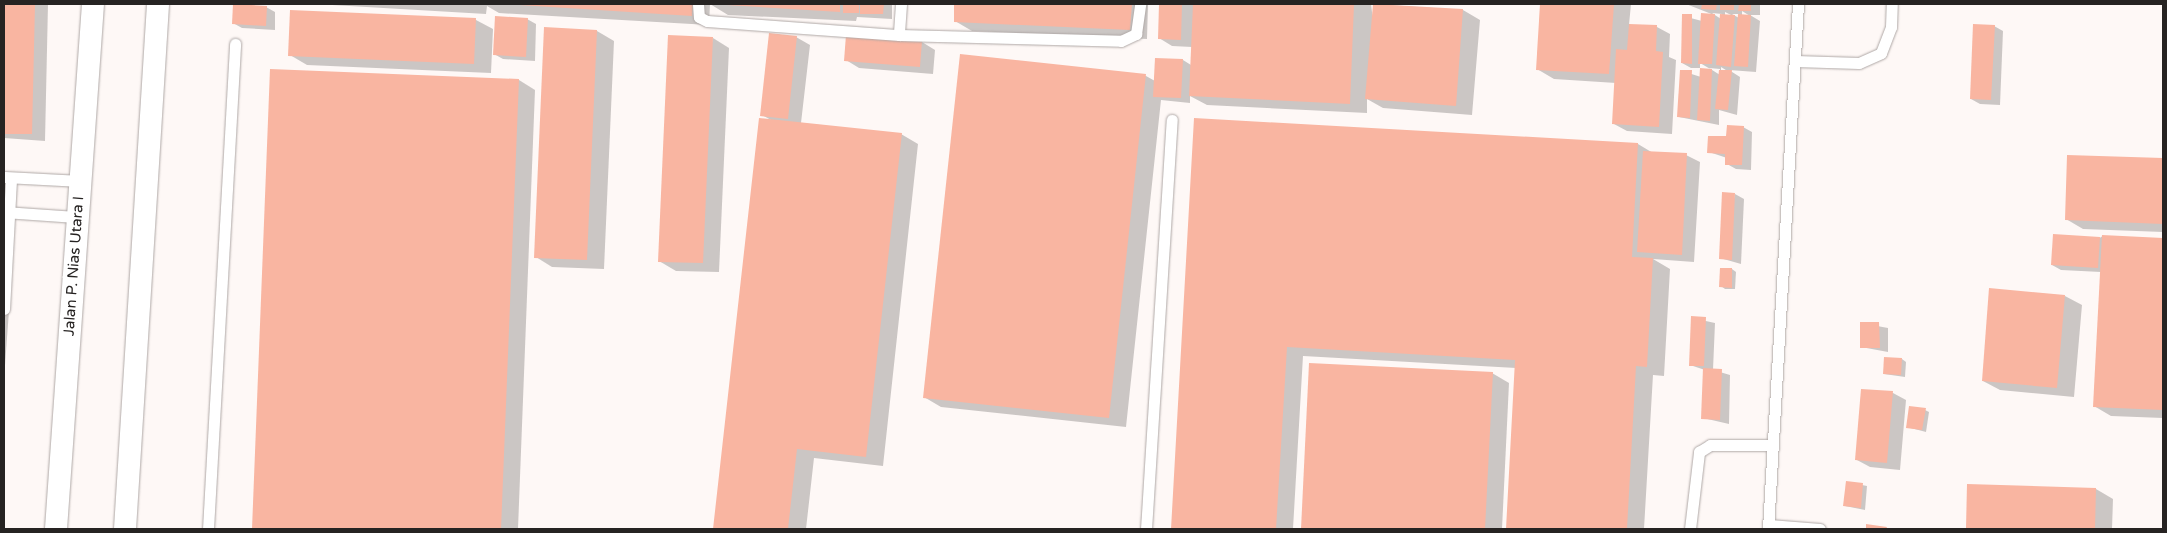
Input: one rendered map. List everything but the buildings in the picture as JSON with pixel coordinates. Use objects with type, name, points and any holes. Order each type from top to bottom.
[{"type":"street","name":"Jalan P. Nias Utara I","points":[[56,529],[76,217],[81,181],[93,4]]},
{"type":"street","points":[[124,529],[158,4]]},
{"type":"lane","points":[[698,4],[699,17],[706,21],[899,34],[1121,42],[1136,34],[1140,4]]},
{"type":"lane","points":[[899,34],[901,4]]},
{"type":"lane","points":[[1798,4],[1769,527],[1820,529]]},
{"type":"lane","points":[[1795,61],[1859,63],[1881,53],[1891,28],[1892,4]]},
{"type":"lane","points":[[208,529],[235,44]]},
{"type":"lane","points":[[1146,529],[1172,120]]},
{"type":"lane","points":[[4,309],[7,178],[81,181]]},
{"type":"lane","points":[[7,212],[76,217]]},
{"type":"lane","points":[[1690,529],[1699,452],[1710,445],[1773,445]]}]
